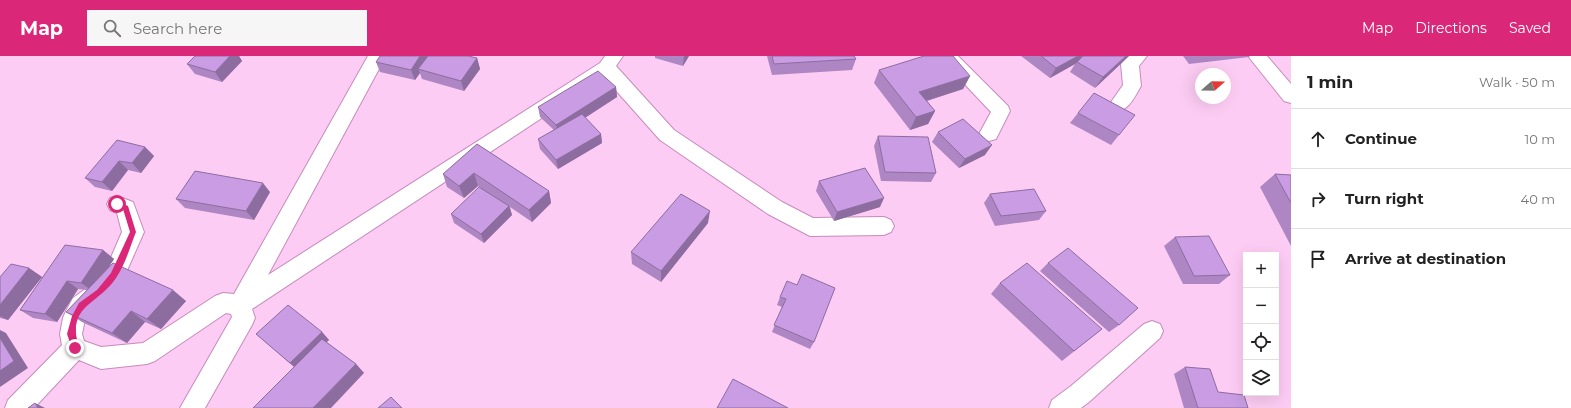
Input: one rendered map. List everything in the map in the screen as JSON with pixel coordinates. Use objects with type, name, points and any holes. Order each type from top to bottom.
[{"type":"street","points":[[192,408],[244,318],[240,305],[377,56]]},
{"type":"street","points":[[947,56],[975,83],[1000,111],[989,134]]},
{"type":"street","points":[[1118,105],[1132,86],[1130,64],[1138,56]]},
{"type":"street","points":[[1257,56],[1291,96]]},
{"type":"street","points":[[75,348],[101,358],[147,353],[223,303],[240,305],[610,62],[667,135],[775,208],[810,227],[884,226]]},
{"type":"street","points":[[75,348],[71,334],[74,318],[81,305],[99,292],[114,275],[133,232],[126,208],[117,204]]},
{"type":"street","points":[[1061,408],[1080,394],[1152,331]]},
{"type":"street","points":[[17,408],[75,348]]},
{"type":"building","points":[[195,56],[230,56],[215,72],[187,64]]},
{"type":"building","points":[[380,56],[420,56],[411,70],[376,62]]},
{"type":"building","points":[[428,56],[468,56],[477,58],[461,81],[418,69]]},
{"type":"building","points":[[772,56],[854,56],[856,59],[774,64]]},
{"type":"building","points":[[924,56],[953,56],[970,76],[919,92],[935,111],[916,117],[879,70]]},
{"type":"building","points":[[1041,56],[1078,56],[1056,68]]},
{"type":"building","points":[[1083,56],[1126,56],[1103,77],[1077,62]]},
{"type":"building","points":[[598,71],[616,87],[556,125],[538,107]]},
{"type":"building","points":[[1094,93],[1135,115],[1119,135],[1078,113]]},
{"type":"building","points":[[582,114],[601,134],[556,160],[538,139]]},
{"type":"building","points":[[963,119],[992,145],[965,159],[938,132]]},
{"type":"building","points":[[878,136],[928,137],[936,173],[885,172]]},
{"type":"building","points":[[117,140],[145,147],[132,163],[119,161],[102,182],[85,178]]},
{"type":"building","points":[[477,144],[549,191],[529,210],[474,173],[459,186],[443,174]]},
{"type":"building","points":[[865,168],[884,198],[837,212],[819,181]]},
{"type":"building","points":[[195,171],[263,183],[246,211],[176,199]]},
{"type":"building","points":[[1275,174],[1291,175],[1291,203]]},
{"type":"building","points":[[479,187],[509,206],[481,234],[451,214]]},
{"type":"building","points":[[1034,189],[1046,211],[1001,216],[990,194]]},
{"type":"building","points":[[681,194],[710,211],[661,271],[631,252]]},
{"type":"building","points":[[1209,236],[1230,275],[1194,276],[1175,237]]},
{"type":"building","points":[[65,245],[103,250],[81,283],[67,281],[45,314],[20,310]]},
{"type":"building","points":[[1068,248],[1138,308],[1119,325],[1048,263]]},
{"type":"building","points":[[113,263],[173,290],[147,319],[131,311],[112,333],[66,312]]},
{"type":"building","points":[[1027,263],[1102,329],[1074,351],[1000,283]]},
{"type":"building","points":[[11,264],[29,268],[0,305],[0,277]]},
{"type":"building","points":[[802,274],[835,288],[814,342],[774,325],[786,299],[780,297],[787,281],[797,285]]},
{"type":"building","points":[[288,305],[322,332],[290,363],[256,334]]},
{"type":"building","points":[[0,338],[14,361],[0,371]]},
{"type":"building","points":[[322,339],[356,364],[313,408],[253,408]]},
{"type":"building","points":[[1185,367],[1210,369],[1218,392],[1243,395],[1248,408],[1198,408]]},
{"type":"building","points":[[733,379],[788,408],[717,408]]},
{"type":"building","points":[[391,397],[402,408],[378,408]]},
{"type":"building","points":[[35,403],[38,408],[28,408]]},
{"type":"route","points":[[75,348],[71,334],[74,318],[81,305],[99,292],[114,275],[133,232],[126,208],[117,204]]}]
